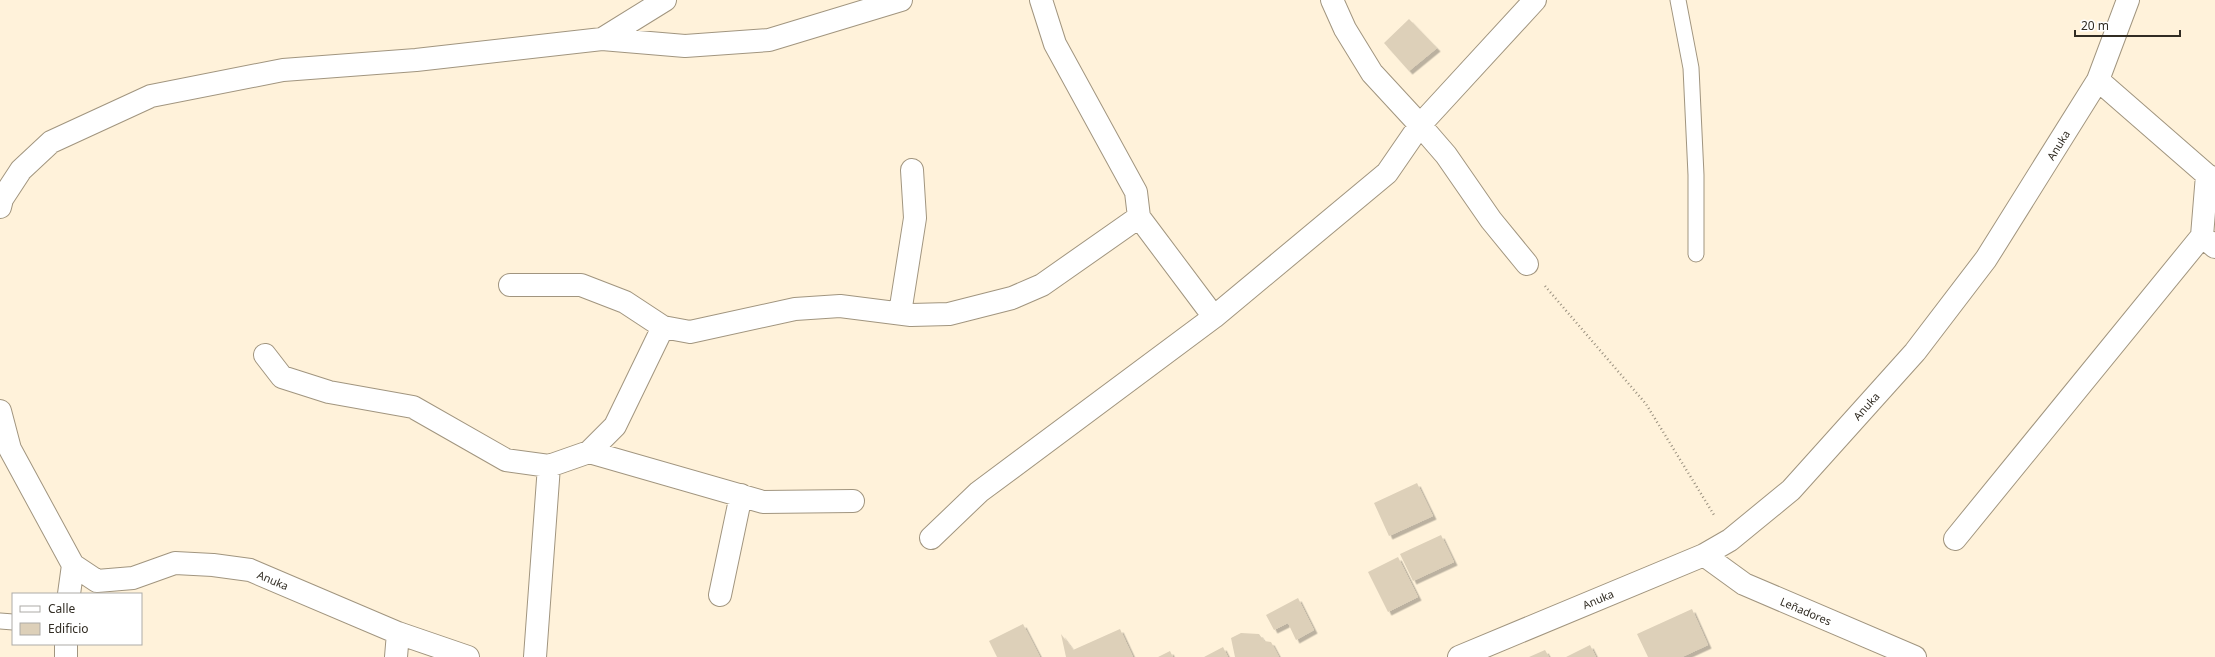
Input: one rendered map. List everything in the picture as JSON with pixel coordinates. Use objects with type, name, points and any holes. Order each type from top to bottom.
[{"type":"street","points":[[602,39],[665,0]]},
{"type":"street","points":[[0,207],[2,199],[21,170],[51,142],[151,96],[283,70],[416,60],[602,39],[685,46],[769,40],[901,0]]},
{"type":"street","points":[[1041,0],[1055,44],[1136,192],[1139,217],[1214,317]]},
{"type":"street","points":[[1332,0],[1345,29],[1372,74],[1446,155],[1491,220],[1527,264]]},
{"type":"street","points":[[931,538],[979,492],[1214,317],[1387,173],[1420,125],[1535,0]]},
{"type":"street","name":"Anuka","points":[[1459,657],[1704,555],[1730,540],[1791,490],[1916,352],[1986,259],[2098,80],[2128,0]]},
{"type":"street","points":[[1955,539],[2209,242],[2211,177],[2098,80]]},
{"type":"street","points":[[900,313],[915,218],[912,170]]},
{"type":"street","points":[[510,285],[581,285],[625,302],[663,327],[690,332],[795,309],[840,306],[900,313],[949,314],[1012,298],[1042,285],[1139,217]]},
{"type":"street","points":[[265,355],[282,377],[329,392],[413,407],[506,460],[549,466],[589,452],[615,426],[663,327]]},
{"type":"street","points":[[0,411],[10,449],[73,565],[69,593]]},
{"type":"street","points":[[589,452],[763,502],[852,501]]},
{"type":"street","points":[[536,657],[549,466]]},
{"type":"street","points":[[720,595],[741,495]]},
{"type":"street","name":"Leñadores","points":[[1704,555],[1744,584],[1915,657]]},
{"type":"street","name":"Anuka","points":[[73,565],[98,581],[134,578],[176,564],[213,565],[250,570],[398,633],[468,657]]},
{"type":"street","points":[[396,657],[398,633]]},
{"type":"street","points":[[66,645],[66,657]]},
{"type":"lane","points":[[1678,0],[1691,68],[1696,175],[1696,254]]},
{"type":"lane","points":[[0,621],[12,622]]},
{"type":"path","points":[[1527,264],[1646,404],[1730,540]]},
{"type":"building","points":[[1409,19],[1437,48],[1409,71],[1384,43]]},
{"type":"building","points":[[1417,483],[1433,516],[1389,536],[1374,503]]},
{"type":"building","points":[[1441,535],[1454,562],[1413,581],[1400,554]]},
{"type":"building","points":[[1398,557],[1418,597],[1388,612],[1368,572]]},
{"type":"building","points":[[1298,598],[1314,630],[1296,640],[1288,623],[1274,630],[1266,615]]},
{"type":"building","points":[[1692,609],[1708,645],[1682,657],[1648,657],[1637,634]]},
{"type":"building","points":[[1023,624],[1040,657],[997,657],[989,641]]},
{"type":"building","points":[[1120,629],[1133,657],[1066,657],[1061,634],[1073,650]]},
{"type":"building","points":[[1241,633],[1259,634],[1264,641],[1271,642],[1279,657],[1235,657],[1231,638]]},
{"type":"building","points":[[1590,645],[1596,657],[1566,657]]},
{"type":"building","points":[[1223,647],[1228,657],[1204,657]]},
{"type":"building","points":[[1545,650],[1549,657],[1529,657]]},
{"type":"building","points":[[1170,651],[1173,657],[1158,657]]}]
